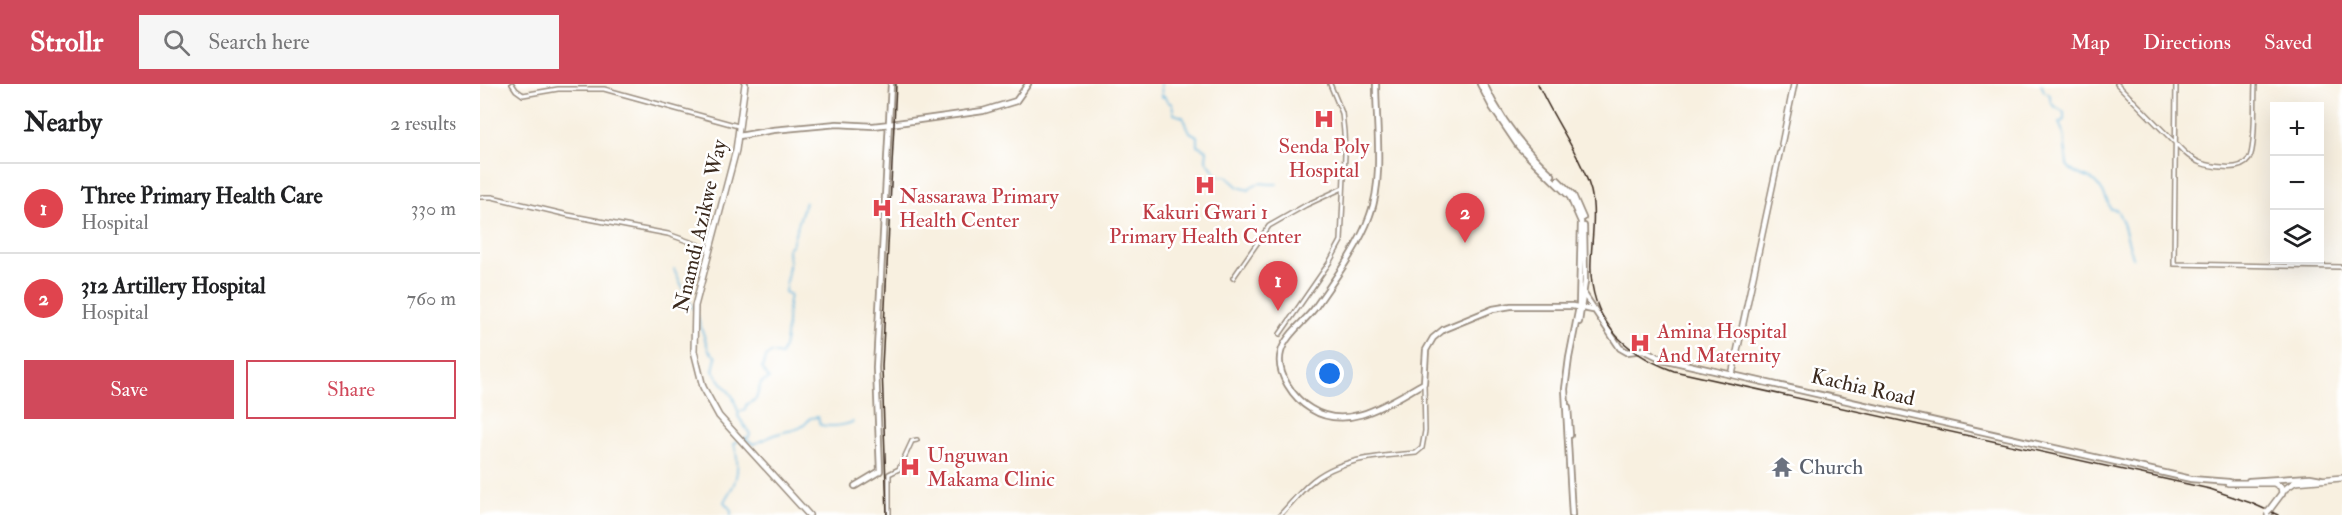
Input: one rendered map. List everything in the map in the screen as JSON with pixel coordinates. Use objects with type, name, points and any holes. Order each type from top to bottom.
[{"type":"highway","name":"Nnamdi Azikwe Way","points":[[744,84],[732,157],[692,308],[690,326],[692,355],[699,382],[720,421],[807,515]]},
{"type":"highway","name":"Nnamdi Azikwe Way","points":[[744,84],[739,136],[695,306],[693,333],[695,357],[704,388],[719,416],[807,515]]},
{"type":"highway","points":[[2269,513],[2288,486],[2295,482],[2321,479]]},
{"type":"highway","name":"Kachia Road","points":[[2321,479],[2342,479]]},
{"type":"highway","name":"Kachia Road","points":[[2269,513],[2293,485],[2342,479]]},
{"type":"highway","points":[[2228,483],[2274,483],[2282,489],[2282,495]]},
{"type":"main road","points":[[855,486],[880,471],[876,362],[891,84]]},
{"type":"main road","points":[[739,136],[773,130],[837,124],[873,126],[982,111],[1016,101],[1028,84]]},
{"type":"main road","points":[[1376,84],[1377,188],[1370,216],[1358,241],[1319,300],[1283,346],[1280,363],[1294,396],[1304,405],[1325,416],[1340,418],[1370,412],[1424,383],[1426,350],[1433,338],[1444,329],[1502,307],[1524,305],[1581,307],[1593,310]]},
{"type":"main road","points":[[1482,84],[1492,106],[1519,147],[1563,189],[1575,206],[1582,233],[1581,307]]},
{"type":"main road","points":[[1482,84],[1521,144],[1566,188],[1578,205],[1585,233],[1584,294],[1568,388],[1573,515]]},
{"type":"main road","points":[[1584,294],[1593,310]]},
{"type":"main road","name":"Kachia Road","points":[[1593,310],[1622,350],[1630,352],[1644,350],[1662,359],[2191,479],[2228,483],[2310,477],[2321,479]]},
{"type":"street","points":[[512,84],[523,95],[558,89],[603,89],[738,126]]},
{"type":"street","points":[[1280,334],[1340,246],[1342,236],[1345,154],[1342,113],[1330,84]]},
{"type":"street","points":[[1732,375],[1794,84]]},
{"type":"street","points":[[2117,84],[2175,144],[2196,162],[2206,166],[2233,167],[2245,163],[2252,152],[2255,84]]},
{"type":"street","points":[[2176,84],[2175,265],[2342,267]]},
{"type":"street","points":[[1233,278],[1269,226],[1306,205],[1344,188]]},
{"type":"street","points":[[480,197],[492,197],[568,215],[648,230],[707,248]]},
{"type":"street","points":[[1281,515],[1311,483],[1338,467],[1366,458],[1416,453],[1422,448],[1425,431],[1424,383]]},
{"type":"street","points":[[889,515],[889,474],[899,470],[912,441],[917,440]]},
{"type":"waterway","points":[[1161,84],[1162,97],[1164,96],[1172,104],[1174,114],[1183,117],[1190,132],[1197,136],[1197,145],[1207,150],[1206,160],[1218,176],[1226,176],[1238,187],[1249,190],[1258,184],[1277,184]]},
{"type":"waterway","points":[[2041,84],[2044,91],[2050,95],[2052,104],[2064,112],[2064,120],[2059,123],[2064,134],[2067,165],[2074,172],[2096,183],[2110,209],[2117,210],[2133,258]]},
{"type":"waterway","points":[[743,439],[749,437],[750,434],[738,416],[739,412],[745,410],[746,405],[756,399],[761,383],[769,379],[762,368],[767,356],[771,353],[781,355],[784,348],[790,295],[785,292],[789,265],[788,248],[792,244],[805,202]]},
{"type":"waterway","points":[[674,269],[693,309]]},
{"type":"waterway","points":[[697,315],[709,351],[716,357],[713,371],[733,397],[738,411]]},
{"type":"waterway","points":[[744,439],[754,444],[799,428],[810,418],[818,417],[820,425],[824,426],[853,422]]},
{"type":"waterway","points":[[731,515],[731,510],[724,502],[736,479],[737,464],[734,444],[738,441]]},
{"type":"railway","points":[[887,515],[882,367],[896,84]]},
{"type":"railway","points":[[1538,84],[1581,164],[1591,191],[1593,216],[1591,260],[1595,300],[1612,330],[1639,354],[1674,371],[2210,489],[2278,515]]},
{"type":"place","name":"Senda Poly Hospital","points":[[1324,119]]},
{"type":"place","name":"Kakuri Gwari 1 Primary Health Center","points":[[1205,185]]},
{"type":"place","name":"Nassarawa Primary Health Center","points":[[882,208]]},
{"type":"place","name":"312 Artillery Hospital","points":[[1465,243]]},
{"type":"place","name":"Three Primary Health Care","points":[[1278,311]]},
{"type":"place","name":"Amina Hospital And Maternity","points":[[1640,343]]},
{"type":"place","name":"Unguwan Makama Clinic","points":[[910,467]]},
{"type":"place","name":"Church","points":[[1782,467]]}]
